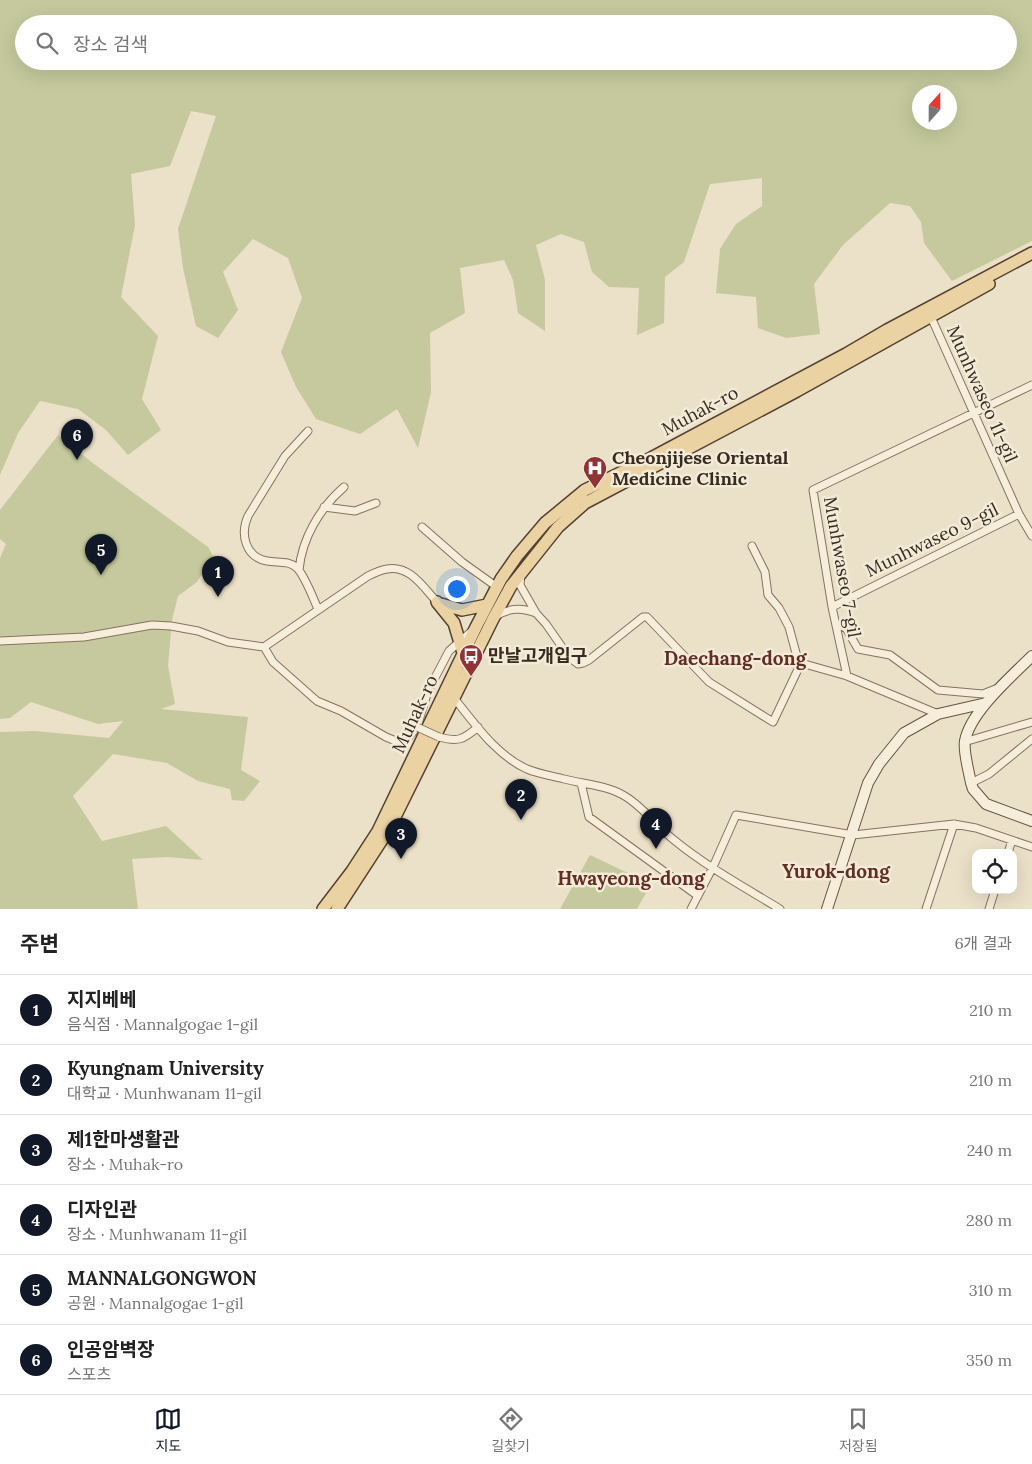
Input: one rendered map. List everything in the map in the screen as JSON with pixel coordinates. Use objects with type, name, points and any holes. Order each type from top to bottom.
[{"type":"main road","name":"Muhak-ro","points":[[323,909],[352,871],[378,831],[486,605],[517,556],[545,523],[586,490],[651,458],[1032,253]]},
{"type":"main road","name":"Muhak-ro","points":[[337,909],[389,830],[511,586],[558,527],[585,504],[798,391],[1032,259]]},
{"type":"main road","points":[[437,602],[462,610],[486,605]]},
{"type":"main road","points":[[437,602],[451,617],[464,653]]},
{"type":"main road","points":[[1032,656],[986,703],[973,722],[964,742],[973,789],[986,804],[1032,821]]},
{"type":"main road","points":[[827,909],[853,834],[868,783],[879,764],[904,733],[938,714],[986,703]]},
{"type":"street","name":"Munhwaseo 11-gil","points":[[931,317],[973,414],[1032,536]]},
{"type":"street","points":[[973,414],[1032,385]]},
{"type":"street","name":"Munhwaseo 7-gil","points":[[847,676],[832,607],[813,490],[973,414]]},
{"type":"street","points":[[308,431],[284,456],[272,474],[248,516],[243,530],[245,543],[254,554],[267,561],[291,564],[299,570],[318,609]]},
{"type":"street","points":[[299,570],[302,549],[324,507],[344,487]]},
{"type":"street","points":[[324,507],[355,511],[376,503]]},
{"type":"street","name":"Munhwaseo 9-gil","points":[[832,607],[1020,514]]},
{"type":"street","points":[[422,526],[462,562],[497,587]]},
{"type":"street","points":[[752,546],[765,572],[768,594],[779,608],[789,627],[796,654],[801,663],[847,676],[938,714]]},
{"type":"street","points":[[0,641],[84,637],[152,625],[198,631],[228,642],[264,647],[368,576],[386,569],[402,570],[412,575],[437,602]]},
{"type":"street","points":[[521,574],[520,585],[536,614],[546,624],[569,657],[576,663],[586,662],[643,616],[647,617],[708,682],[773,722],[801,663]]},
{"type":"street","points":[[494,617],[514,609],[536,614]]},
{"type":"street","points":[[836,624],[846,628],[858,649],[890,656],[938,690],[983,694],[1003,686]]},
{"type":"street","points":[[264,647],[273,662],[317,701],[403,744],[417,727],[428,691],[449,651],[476,627]]},
{"type":"street","points":[[454,698],[488,740],[515,763],[528,770],[606,788],[621,794],[632,801],[672,839],[695,857],[780,909]]},
{"type":"street","points":[[964,742],[1032,722]]},
{"type":"street","points":[[417,727],[451,740],[467,737],[478,727]]},
{"type":"street","points":[[971,783],[989,774],[1032,739]]},
{"type":"street","points":[[581,783],[589,817],[698,896]]},
{"type":"street","points":[[691,909],[713,868],[736,815],[853,834],[954,824],[976,828],[1032,847]]},
{"type":"street","points":[[926,909],[954,824]]},
{"type":"street","points":[[1009,849],[1012,840]]},
{"type":"street","points":[[989,909],[994,894]]},
{"type":"green space","points":[[0,0],[1032,0],[1032,241],[952,281],[924,243],[921,222],[910,206],[890,203],[843,245],[814,284],[820,334],[786,338],[758,328],[756,297],[716,293],[720,249],[736,224],[762,206],[762,178],[710,184],[684,262],[665,277],[664,323],[637,335],[639,288],[609,287],[592,272],[584,242],[561,234],[536,245],[545,280],[545,331],[518,313],[513,280],[504,260],[460,268],[465,313],[430,333],[431,392],[418,448],[397,409],[360,434],[316,419],[296,387],[281,352],[302,298],[288,258],[253,239],[223,272],[238,310],[218,338],[196,326],[183,268],[178,229],[216,116],[191,111],[170,166],[131,174],[135,225],[121,297],[158,336],[142,399],[161,430],[128,455],[106,430],[78,409],[40,401],[18,433],[0,475]]},
{"type":"green space","points":[[58,435],[94,464],[208,547],[213,556],[197,582],[178,596],[172,620],[168,666],[175,704],[161,709],[248,717],[241,770],[260,781],[244,801],[232,800],[230,789],[198,781],[167,763],[113,754],[73,796],[102,841],[166,826],[203,860],[167,857],[132,859],[138,909],[0,909],[0,732],[35,731],[109,738],[123,721],[98,724],[31,702],[10,718],[0,719],[0,558],[6,544],[0,539],[0,510]]},
{"type":"green space","points":[[590,855],[651,884],[637,909],[560,909]]},
{"type":"place","name":"인공암벽장","points":[[77,460]]},
{"type":"place","name":"Cheonjijese Oriental Medicine Clinic","points":[[595,489]]},
{"type":"place","name":"MANNALGONGWON","points":[[101,575]]},
{"type":"place","name":"지지베베","points":[[218,597]]},
{"type":"place","name":"만날고개입구","points":[[471,677]]},
{"type":"place","name":"Kyungnam University","points":[[521,820]]},
{"type":"place","name":"디자인관","points":[[656,849]]},
{"type":"place","name":"제1한마생활관","points":[[401,859]]},
{"type":"district","name":"Daechang-dong","points":[[735,658]]},
{"type":"district","name":"Yurok-dong","points":[[836,871]]},
{"type":"district","name":"Hwayeong-dong","points":[[631,878]]}]
